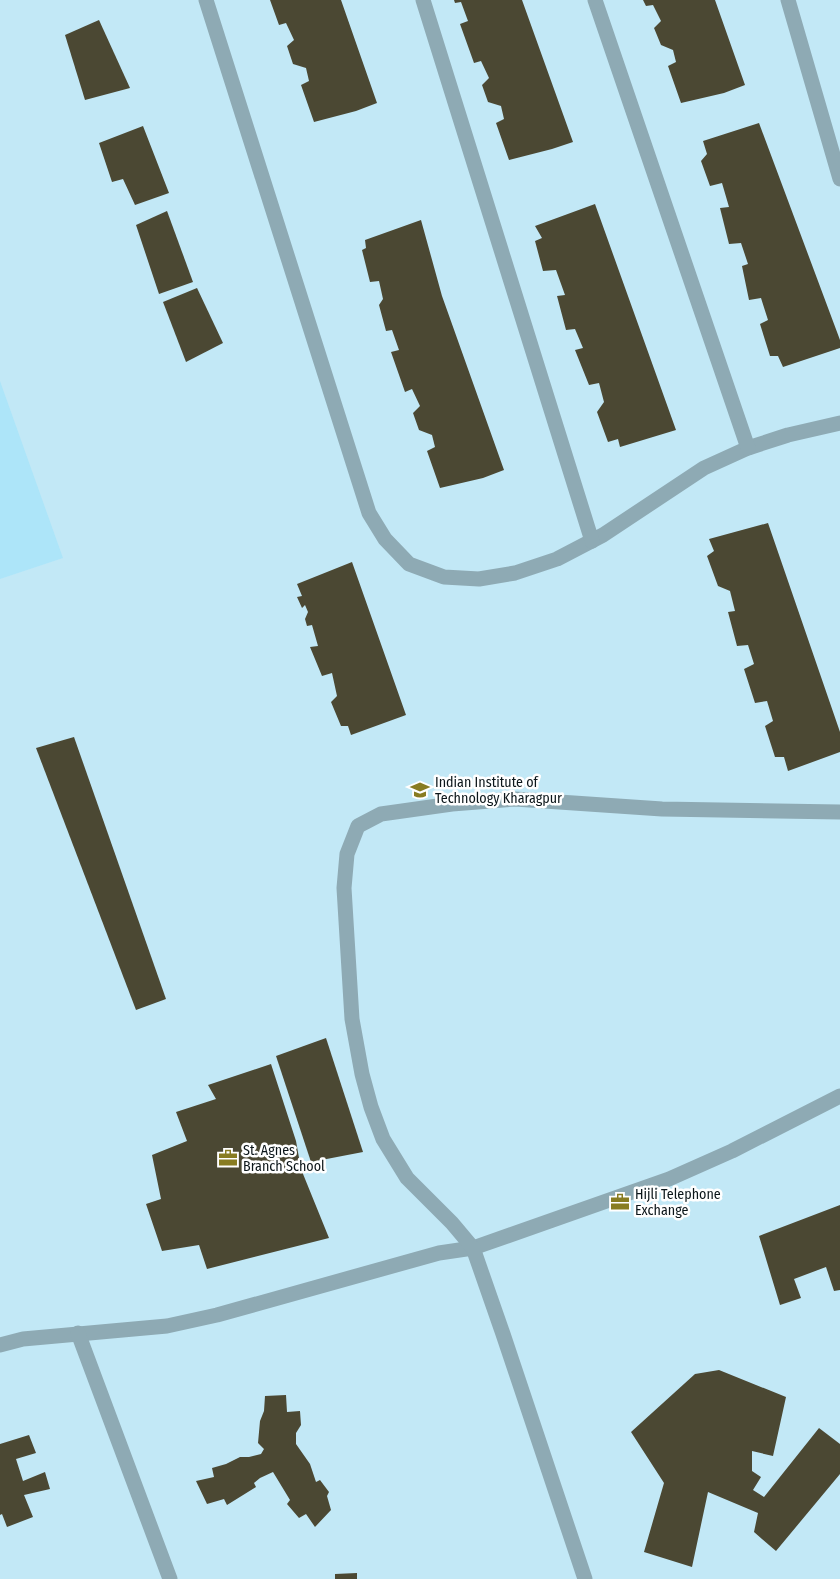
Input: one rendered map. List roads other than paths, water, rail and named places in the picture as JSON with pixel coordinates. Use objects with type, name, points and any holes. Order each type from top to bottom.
[{"type":"street","points":[[206,0],[369,512],[385,539],[409,564],[444,577],[479,580],[515,573],[557,559],[592,541],[704,468],[748,448],[788,435],[840,423]]},
{"type":"street","points":[[423,0],[592,541]]},
{"type":"street","points":[[595,0],[748,448]]},
{"type":"street","points":[[788,0],[840,179]]},
{"type":"street","points":[[585,1579],[504,1334],[473,1248],[452,1223],[407,1178],[382,1139],[368,1099],[352,1019],[344,888],[347,854],[358,826],[381,814],[452,804],[516,799],[662,809],[840,812]]},
{"type":"street","points":[[0,1345],[23,1338],[167,1326],[209,1317],[439,1253],[473,1248],[669,1179],[732,1151],[840,1096]]},
{"type":"street","points":[[78,1333],[170,1579]]},
{"type":"place","name":"Indian Institute of Technology Kharagpur","points":[[420,790]]},
{"type":"place","name":"St. Agnes Branch School","points":[[228,1158]]},
{"type":"place","name":"Hijli Telephone Exchange","points":[[620,1202]]}]
